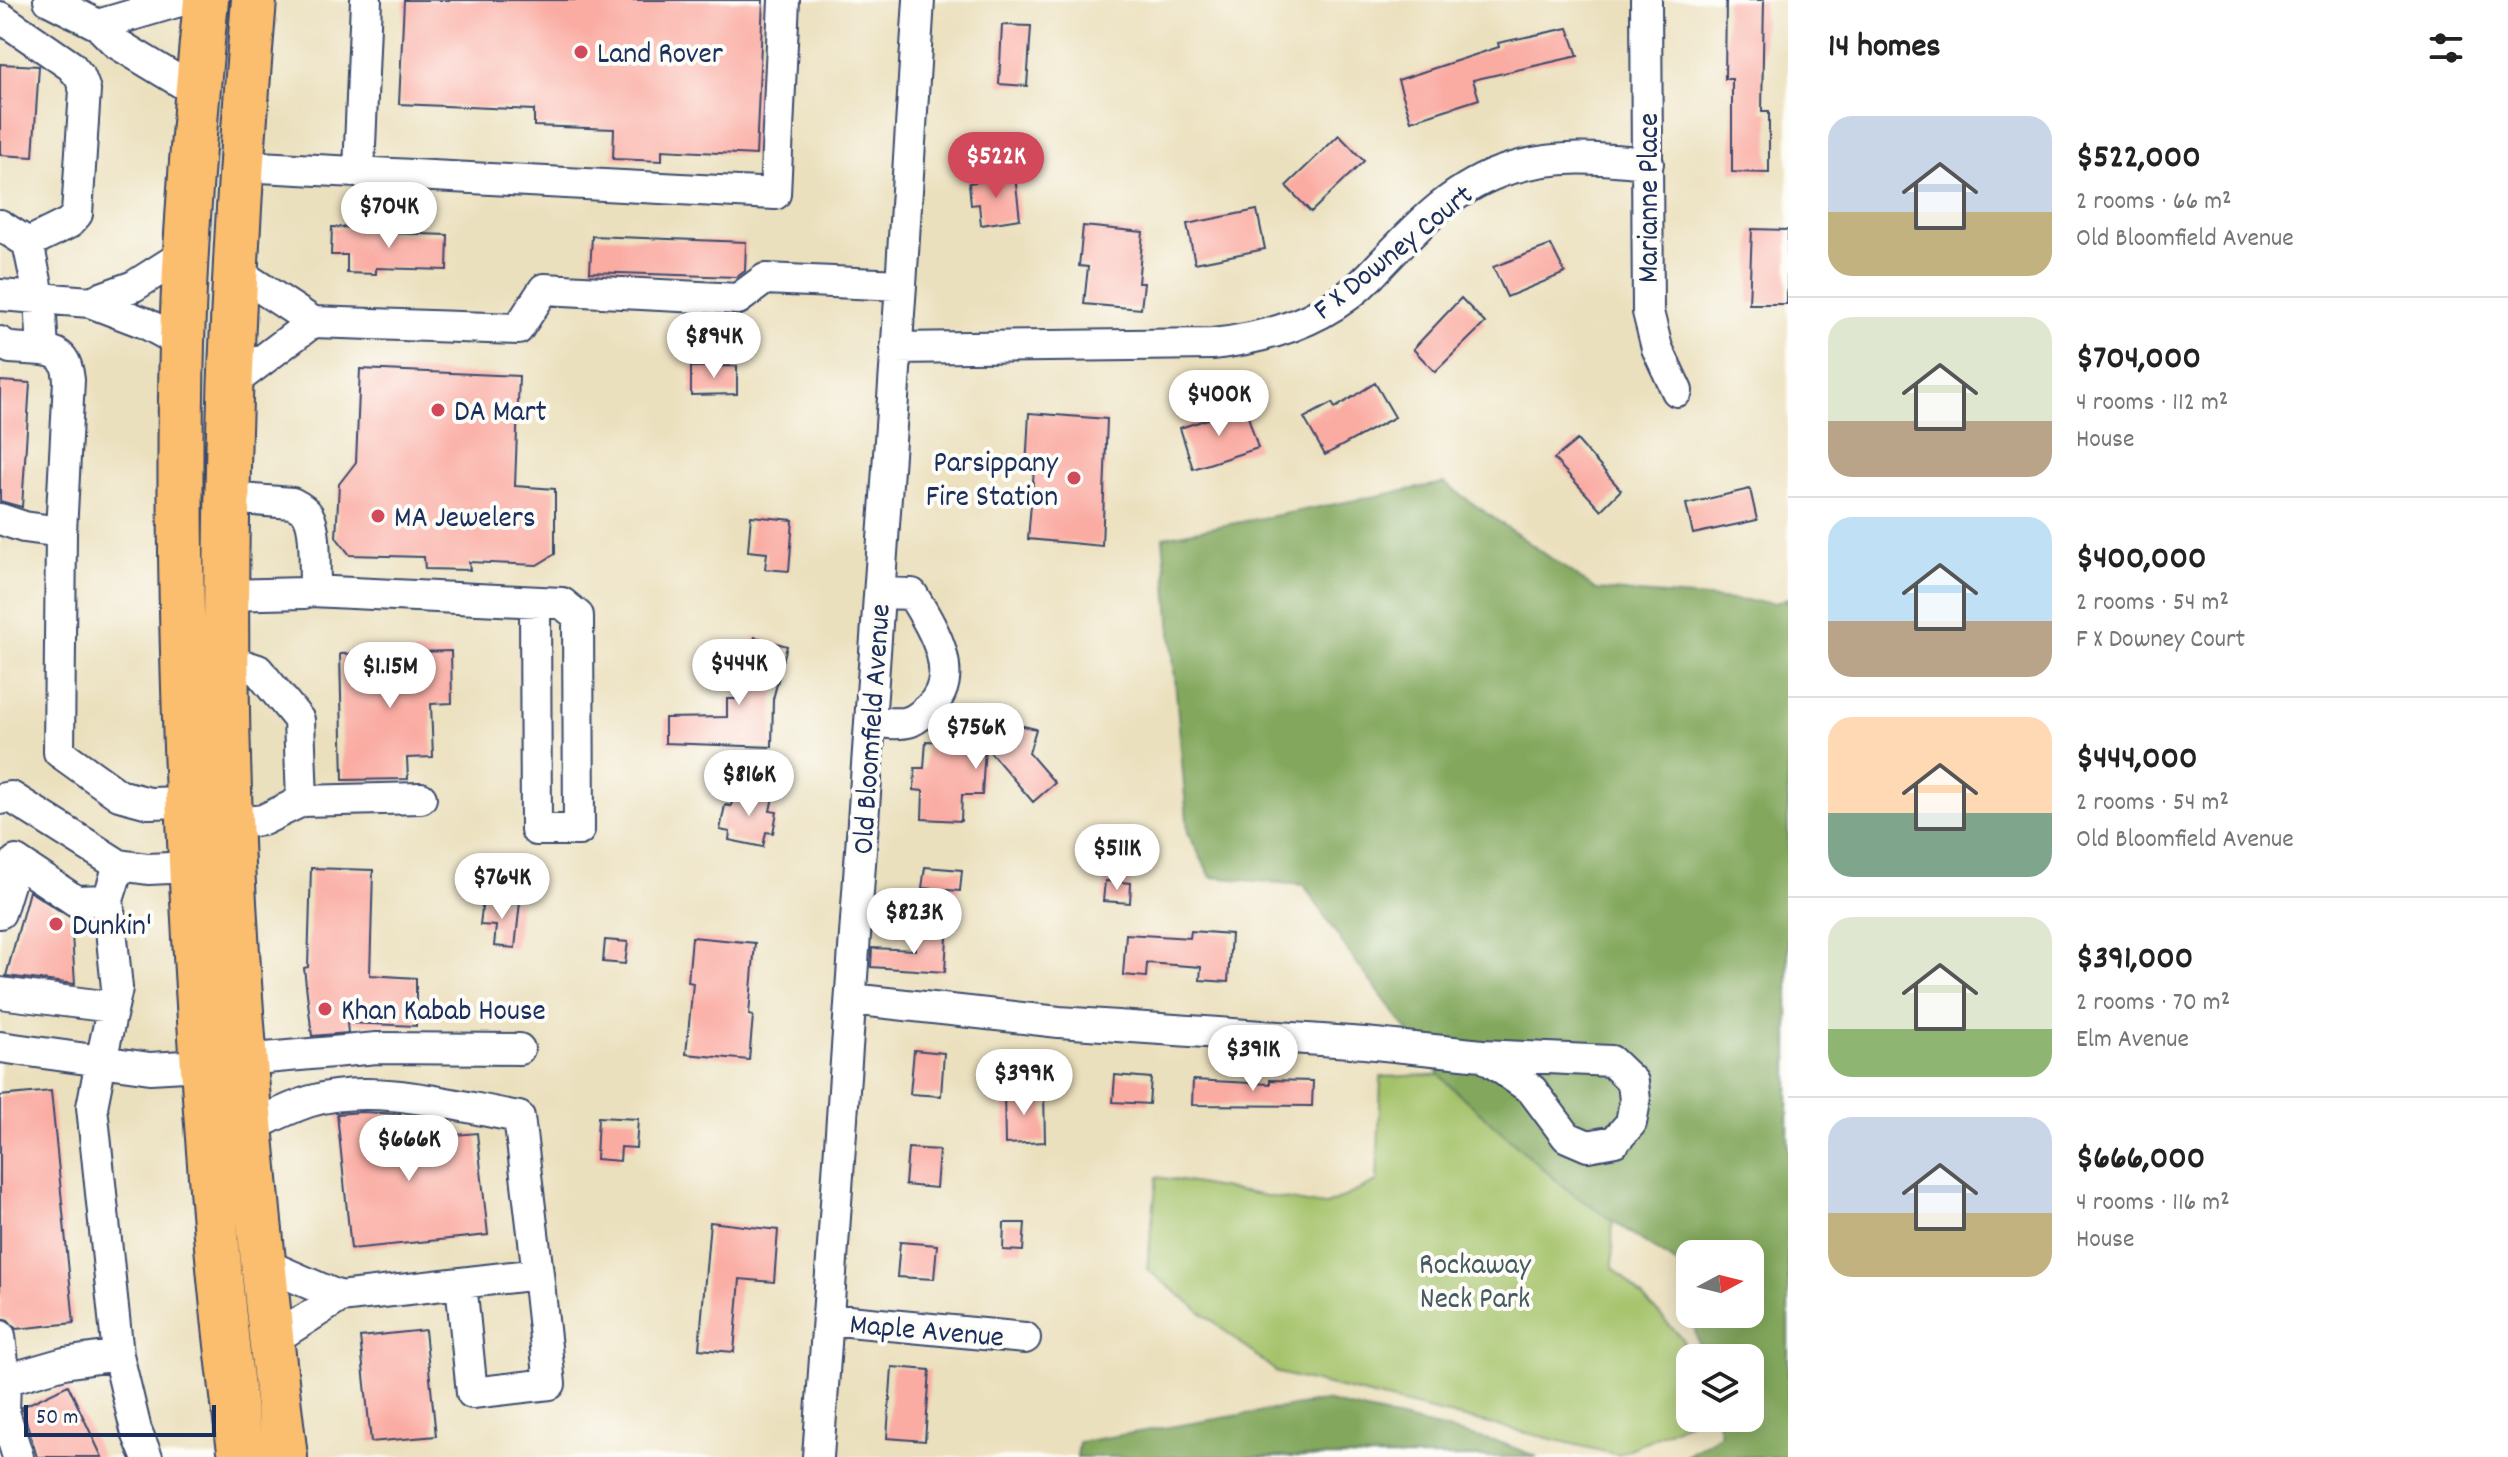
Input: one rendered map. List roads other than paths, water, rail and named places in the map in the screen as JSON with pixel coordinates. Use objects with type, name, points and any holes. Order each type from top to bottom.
[{"type":"highway","points":[[206,0],[197,92],[182,343],[183,609],[191,867],[223,1062],[248,1128],[285,1457]]},
{"type":"highway","points":[[241,1457],[229,1361],[223,1062],[231,824],[227,595],[237,272],[254,0]]},
{"type":"street","points":[[49,0],[88,13],[183,0]]},
{"type":"street","points":[[359,171],[366,0]]},
{"type":"street","points":[[242,166],[775,194],[784,0]]},
{"type":"street","name":"Old Bloomfield Avenue","points":[[818,1457],[919,0]]},
{"type":"street","name":"Marianne Place","points":[[1646,0],[1648,312],[1657,348],[1677,391]]},
{"type":"street","points":[[88,13],[116,43],[197,92]]},
{"type":"street","points":[[0,17],[71,66],[85,90],[77,214],[69,223],[6,228],[40,300],[43,350]]},
{"type":"street","name":"F X Downey Court","points":[[896,348],[1212,344],[1247,340],[1306,320],[1343,299],[1370,276],[1414,228],[1445,202],[1478,181],[1507,169],[1580,156],[1648,163]]},
{"type":"street","points":[[90,302],[134,286],[186,253]]},
{"type":"street","points":[[237,272],[313,322],[518,329],[544,289],[738,299],[765,279],[901,285]]},
{"type":"street","points":[[0,295],[90,302],[145,323],[182,343]]},
{"type":"street","points":[[232,383],[313,322]]},
{"type":"street","points":[[0,342],[10,348],[54,351],[63,356],[68,365],[61,532],[59,752],[119,795],[149,803],[188,802]]},
{"type":"street","points":[[228,498],[292,503],[308,515],[312,528],[315,582],[311,591]]},
{"type":"street","points":[[0,519],[24,527],[61,532]]},
{"type":"street","points":[[227,595],[311,591],[562,603],[578,616],[579,830],[536,830],[535,603]]},
{"type":"street","points":[[871,722],[907,723],[919,716],[940,694],[943,681],[944,661],[940,646],[912,594],[880,593]]},
{"type":"street","points":[[227,660],[258,670],[299,720],[302,801]]},
{"type":"street","points":[[0,799],[11,797],[119,865],[148,869],[191,867]]},
{"type":"street","points":[[231,824],[263,820],[302,801],[421,798]]},
{"type":"street","points":[[0,913],[16,861],[76,901],[108,900]]},
{"type":"street","points":[[119,865],[108,900],[117,988],[92,1107],[118,1355],[136,1430],[147,1457]]},
{"type":"street","points":[[0,993],[112,1007]]},
{"type":"street","points":[[851,999],[1059,1022],[1365,1043],[1482,1055],[1611,1061],[1633,1082],[1635,1101],[1631,1123],[1615,1141],[1588,1146],[1567,1137],[1532,1090],[1482,1055]]},
{"type":"street","points":[[0,1047],[150,1068],[377,1048],[519,1049]]},
{"type":"street","points":[[248,1128],[312,1100],[361,1094],[400,1097],[519,1117],[550,1384],[472,1393],[461,1283]]},
{"type":"street","points":[[262,1263],[340,1297]]},
{"type":"street","points":[[271,1341],[340,1297],[538,1274]]},
{"type":"street","name":"Maple Avenue","points":[[828,1319],[1025,1338]]},
{"type":"street","points":[[0,1336],[5,1380],[4,1412],[18,1457]]},
{"type":"street","points":[[5,1380],[64,1363],[118,1355]]},
{"type":"place","name":"Land Rover","points":[[581,52]]},
{"type":"place","name":"DA Mart","points":[[438,410]]},
{"type":"place","name":"Parsippany Fire Station","points":[[1074,478]]},
{"type":"place","name":"MA Jewelers","points":[[378,516]]},
{"type":"place","name":"Dunkin'","points":[[56,924]]},
{"type":"place","name":"Khan Kabab House","points":[[325,1009]]},
{"type":"park label","name":"Rockaway Neck Park","points":[[1475,1280]]}]
